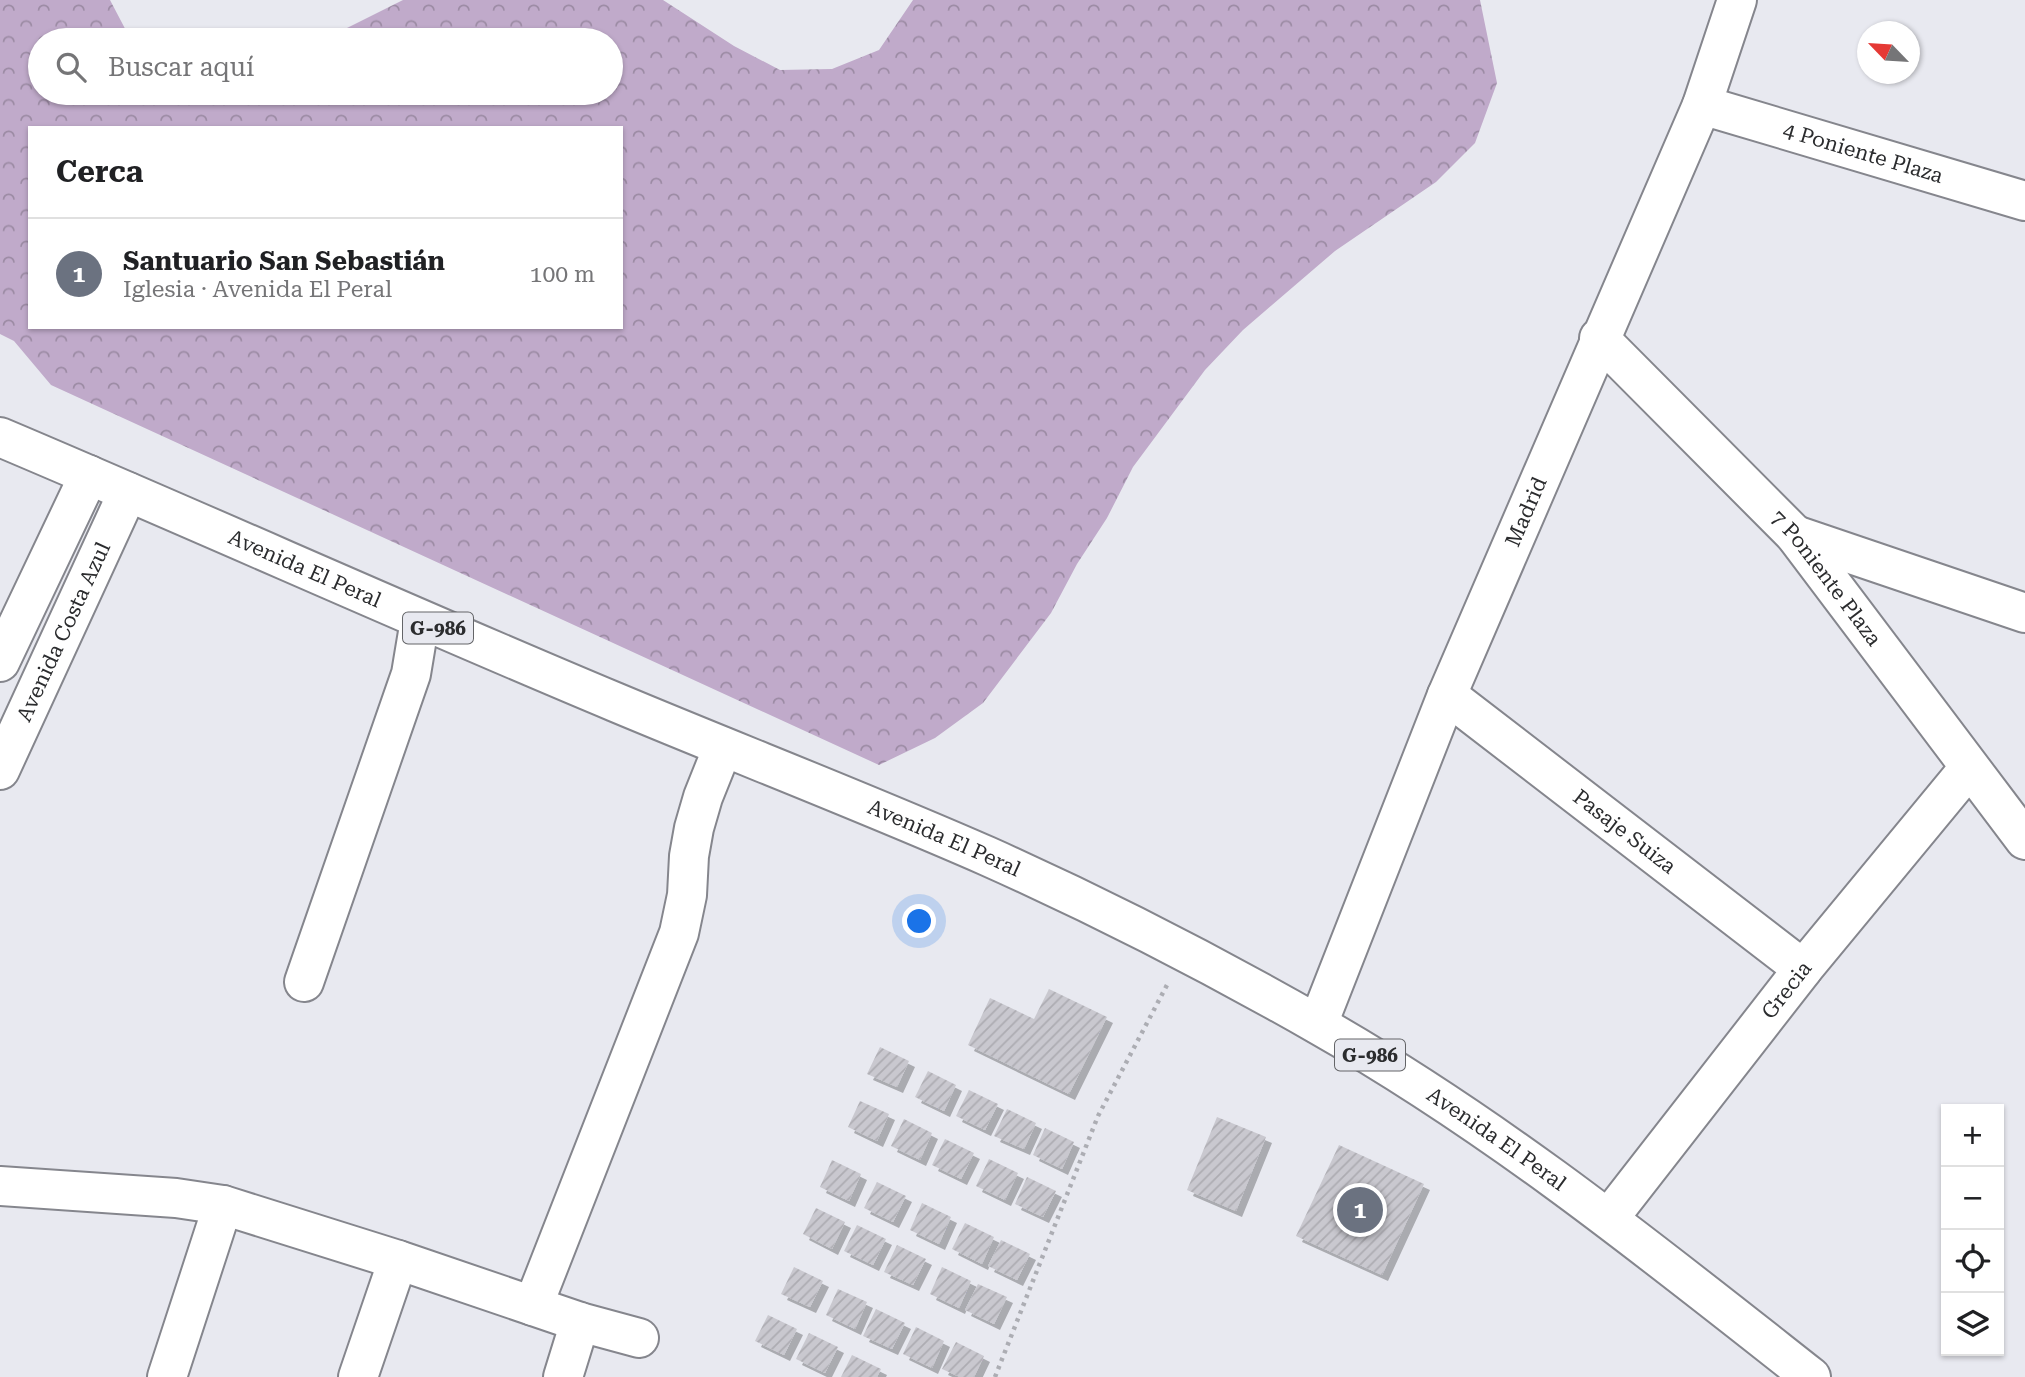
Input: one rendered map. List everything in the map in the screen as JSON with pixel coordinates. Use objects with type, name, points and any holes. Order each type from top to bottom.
[{"type":"street","name":"Madrid","points":[[1318,1024],[1447,695],[1702,105],[1738,0]]},
{"type":"street","name":"4 Poniente Plaza","points":[[1702,105],[2025,201]]},
{"type":"street","name":"7 Poniente Plaza","points":[[1600,338],[1796,536],[2025,840]]},
{"type":"street","name":"Avenida El Peral","points":[[0,437],[420,620],[988,857],[1087,903],[1184,953],[1318,1024],[1409,1078],[1505,1141],[1609,1218],[1811,1377]]},
{"type":"street","name":"Avenida Costa Azul","points":[[0,662],[89,475]]},
{"type":"street","name":"Avenida Costa Azul","points":[[0,771],[128,492]]},
{"type":"street","points":[[1796,536],[2025,613]]},
{"type":"street","points":[[304,982],[411,674],[420,620]]},
{"type":"street","name":"Pasaje Suiza","points":[[1447,695],[1802,969]]},
{"type":"street","points":[[533,1306],[679,933],[687,895],[694,828],[703,796],[723,747]]},
{"type":"street","name":"Grecia","points":[[1609,1218],[1802,969],[1969,768]]},
{"type":"street","points":[[0,1186],[176,1198],[223,1205],[398,1260],[580,1322],[639,1338]]},
{"type":"street","points":[[167,1377],[223,1205]]},
{"type":"street","points":[[358,1377],[398,1260]]},
{"type":"street","points":[[563,1377],[580,1322]]},
{"type":"path","points":[[995,1377],[1098,1116],[1184,953]]},
{"type":"green space","points":[[0,0],[110,0],[125,28],[28,28],[28,105],[623,105],[623,28],[347,28],[403,0],[663,0],[734,46],[780,70],[832,69],[879,50],[913,0],[1480,0],[1497,83],[1475,143],[1436,182],[1335,251],[1243,330],[1205,370],[1133,467],[1107,518],[1077,564],[1051,613],[983,703],[935,738],[879,765],[51,385],[14,341],[0,334]]},
{"type":"building","points":[[1049,989],[1107,1017],[1069,1094],[968,1045],[990,998],[1034,1019]]},
{"type":"building","points":[[880,1047],[909,1061],[897,1087],[867,1074]]},
{"type":"building","points":[[928,1071],[956,1085],[944,1111],[915,1097]]},
{"type":"building","points":[[969,1090],[998,1104],[985,1130],[956,1116]]},
{"type":"building","points":[[860,1101],[889,1114],[877,1141],[848,1127]]},
{"type":"building","points":[[1007,1109],[1036,1123],[1024,1149],[994,1136]]},
{"type":"building","points":[[1217,1117],[1266,1137],[1236,1211],[1187,1190]]},
{"type":"building","points":[[904,1119],[932,1133],[920,1160],[891,1146]]},
{"type":"building","points":[[1045,1128],[1074,1142],[1062,1169],[1033,1155]]},
{"type":"building","points":[[945,1139],[974,1153],[961,1179],[932,1165]]},
{"type":"building","points":[[1339,1145],[1424,1184],[1382,1275],[1296,1236]]},
{"type":"building","points":[[989,1159],[1018,1173],[1005,1200],[976,1186]]},
{"type":"building","points":[[832,1160],[861,1174],[849,1201],[820,1187]]},
{"type":"building","points":[[1027,1177],[1056,1191],[1043,1217],[1015,1204]]},
{"type":"building","points":[[877,1182],[906,1196],[893,1222],[864,1208]]},
{"type":"building","points":[[922,1203],[951,1217],[939,1244],[910,1230]]},
{"type":"building","points":[[816,1208],[845,1222],[832,1249],[803,1234]]},
{"type":"building","points":[[965,1223],[994,1237],[982,1264],[952,1249]]},
{"type":"building","points":[[857,1225],[886,1239],[873,1265],[844,1251]]},
{"type":"building","points":[[1001,1240],[1030,1254],[1017,1280],[988,1266]]},
{"type":"building","points":[[897,1245],[926,1259],[913,1285],[884,1272]]},
{"type":"building","points":[[794,1267],[823,1281],[810,1307],[781,1294]]},
{"type":"building","points":[[942,1267],[971,1281],[959,1308],[930,1294]]},
{"type":"building","points":[[978,1284],[1007,1297],[994,1324],[965,1310]]},
{"type":"building","points":[[838,1289],[867,1302],[855,1329],[826,1315]]},
{"type":"building","points":[[876,1309],[905,1323],[892,1349],[863,1336]]},
{"type":"building","points":[[768,1315],[797,1329],[784,1355],[755,1341]]},
{"type":"building","points":[[916,1327],[944,1341],[932,1368],[903,1354]]},
{"type":"building","points":[[809,1333],[838,1347],[825,1373],[796,1359]]},
{"type":"building","points":[[956,1342],[984,1356],[974,1377],[960,1377],[942,1369]]},
{"type":"building","points":[[852,1355],[881,1369],[877,1377],[841,1377]]},
{"type":"place","name":"Santuario San Sebastián","points":[[1360,1210]]}]
